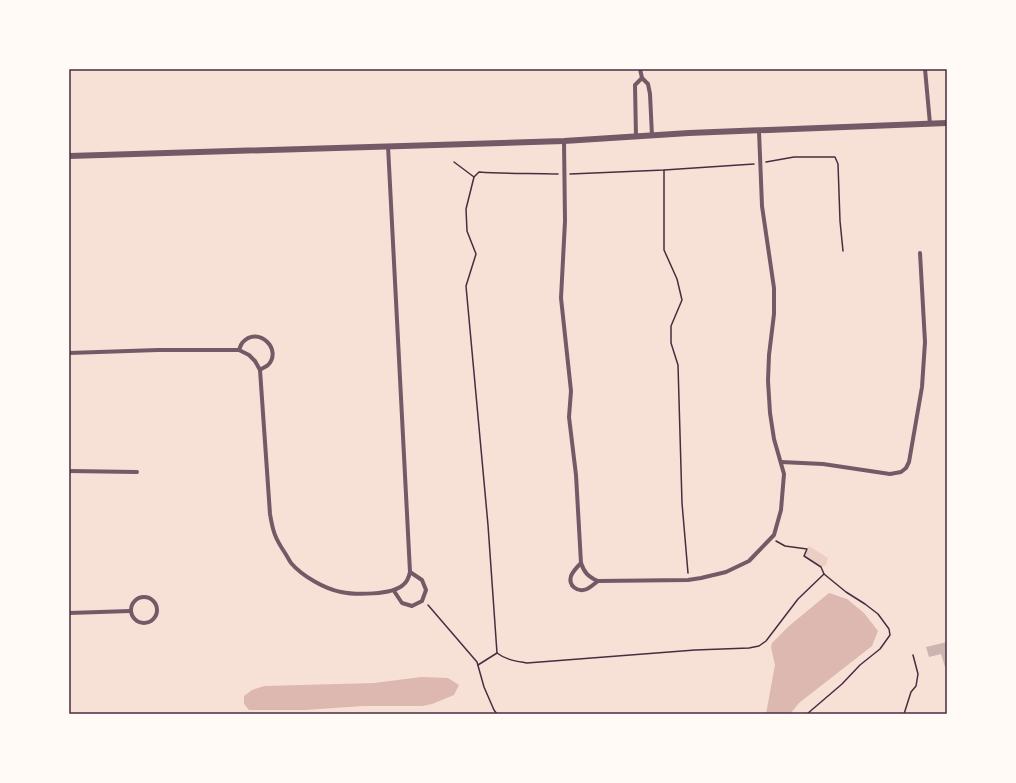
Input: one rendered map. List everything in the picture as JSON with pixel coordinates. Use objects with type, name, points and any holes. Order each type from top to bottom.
[{"type":"street","points":[[640,69],[642,78],[648,84],[650,94],[652,136]]},
{"type":"street","points":[[924,69],[930,124]]},
{"type":"street","points":[[636,137],[635,85],[642,78]]},
{"type":"street","points":[[69,156],[564,141],[759,131],[947,124]]},
{"type":"street","points":[[564,141],[565,221],[561,298],[571,391],[570,417],[576,474],[581,562],[584,571],[589,577],[598,581],[688,580],[726,572],[749,561],[774,535],[784,495],[784,474],[774,439],[769,400],[769,355],[774,314],[774,288],[762,206],[759,131]]},
{"type":"street","points":[[69,353],[158,350],[239,350],[249,355],[255,361],[260,370],[270,514],[275,538],[291,563],[313,581],[341,592],[370,594],[394,591],[404,585],[410,572],[388,146]]},
{"type":"street","points":[[781,462],[823,464],[890,474],[901,472],[906,468],[911,454],[922,387],[925,342],[920,253]]},
{"type":"street","points":[[239,350],[243,342],[250,337],[259,337],[267,341],[272,348],[272,358],[268,365],[260,370]]},
{"type":"street","points":[[69,470],[137,472]]},
{"type":"street","points":[[581,562],[570,578],[576,589],[582,591],[588,589],[598,581]]},
{"type":"street","points":[[394,591],[402,603],[412,606],[423,599],[426,590],[422,580],[410,572]]},
{"type":"street","points":[[145,597],[153,600],[157,607],[156,617],[151,622],[141,624],[134,620],[130,611],[134,601],[145,597]]},
{"type":"street","points":[[69,613],[130,611]]},
{"type":"path","points":[[824,574],[798,599],[766,641],[759,646],[749,648],[695,650],[527,662],[503,658],[497,653],[488,525],[466,286],[476,254],[467,231],[466,209],[474,177],[479,172],[564,175],[760,164],[794,157],[835,157],[838,164],[840,221],[843,251]]},
{"type":"path","points":[[454,162],[474,177]]},
{"type":"path","points":[[664,170],[664,250],[677,279],[682,300],[671,326],[671,343],[679,373],[682,503],[688,580]]},
{"type":"path","points":[[770,538],[785,546],[807,549],[804,556],[821,567],[824,574],[878,614],[889,629],[890,635],[880,649],[860,665],[842,684],[807,714]]},
{"type":"path","points":[[423,599],[478,665],[484,687],[497,714]]},
{"type":"path","points":[[478,665],[497,653]]},
{"type":"path","points":[[904,714],[911,692],[916,686],[918,674],[913,655]]},
{"type":"shaded area","points":[[809,546],[828,558],[826,565],[821,567],[804,556]]},
{"type":"shaded area","points":[[829,593],[847,599],[864,613],[878,631],[872,646],[799,703],[790,714],[766,714],[775,665],[771,647],[772,643],[789,626]]},
{"type":"shaded area","points":[[421,677],[448,678],[459,685],[454,695],[432,704],[422,706],[363,706],[305,710],[249,710],[244,704],[244,696],[252,690],[264,686],[374,683]]},
{"type":"building","points":[[947,642],[947,666],[945,667],[941,654],[929,657],[926,647]]}]
